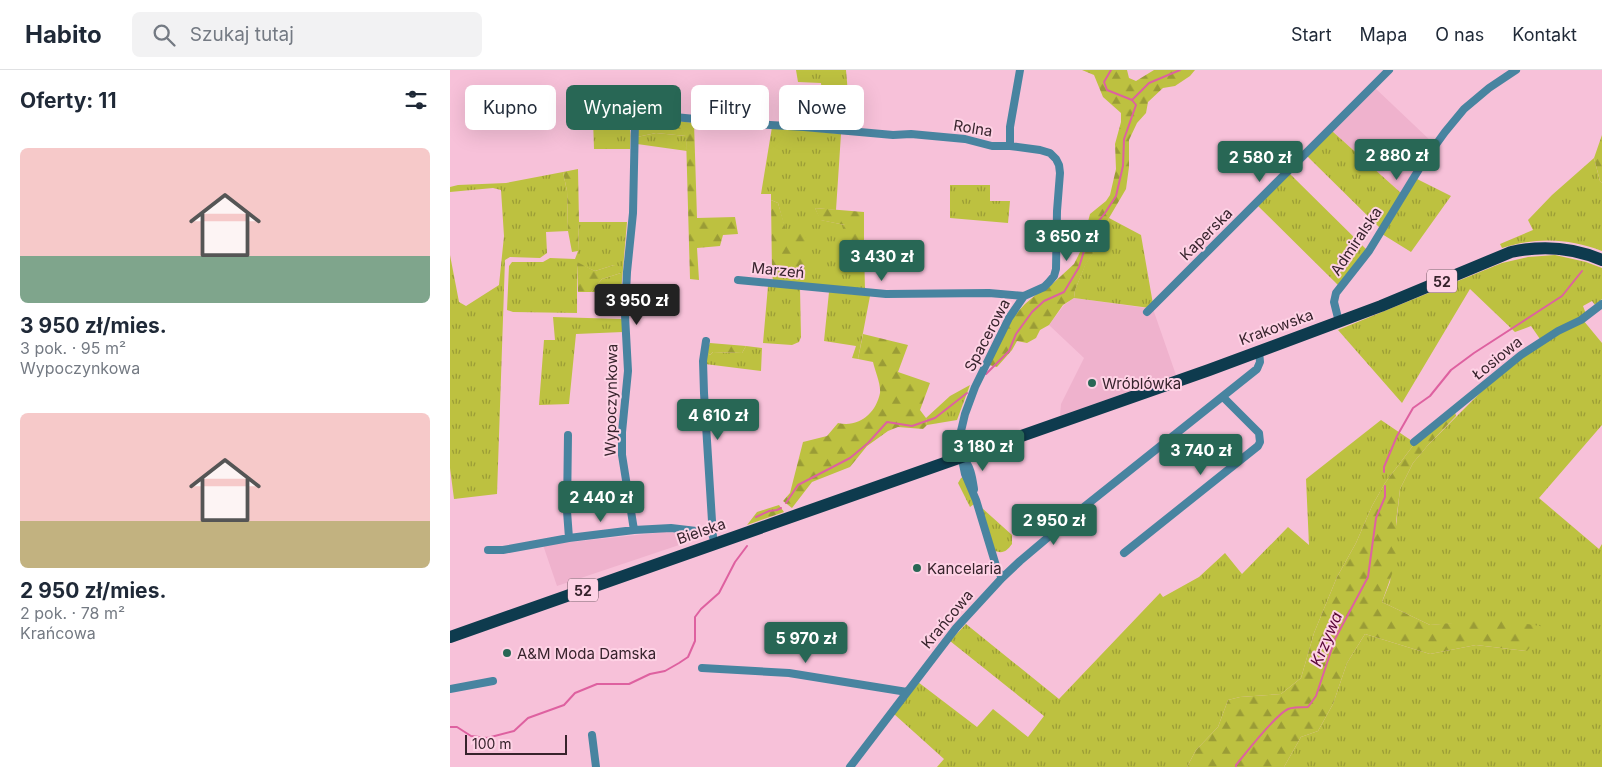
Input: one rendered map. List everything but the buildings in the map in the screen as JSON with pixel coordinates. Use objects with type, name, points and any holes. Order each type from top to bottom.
[{"type":"main road","name":"Krakowska","points":[[962,457],[1340,322],[1511,252],[1533,248],[1561,248],[1584,253],[1602,260]]},
{"type":"main road","name":"Bielska","points":[[450,637],[714,538],[962,457]]},
{"type":"street","points":[[1010,146],[1010,127],[1020,70]]},
{"type":"street","name":"Kaperska","points":[[1148,312],[1389,70]]},
{"type":"street","name":"Admiralska","points":[[1340,322],[1334,302],[1336,293],[1369,251],[1424,161],[1464,109],[1489,88],[1516,70]]},
{"type":"street","name":"Rolna","points":[[681,118],[965,139],[992,146],[1010,146]]},
{"type":"street","name":"Wypoczynkowa","points":[[634,530],[622,455],[628,371],[626,307],[627,272],[633,213],[635,130]]},
{"type":"street","name":"Spacerowa","points":[[1002,578],[997,569],[976,500],[964,474],[960,443],[961,432],[965,414],[975,387],[1009,318],[1024,296],[1044,287],[1054,276],[1056,269],[1060,173],[1056,158],[1050,154],[1040,150],[1010,146]]},
{"type":"street","name":"Marzeń","points":[[738,280],[886,294],[989,293],[1024,296]]},
{"type":"street","name":"Łosiowa","points":[[1414,442],[1541,341],[1558,330],[1581,320],[1602,304]]},
{"type":"street","points":[[488,550],[503,550],[569,538],[634,530],[671,528],[714,538],[704,393],[703,361],[706,341]]},
{"type":"street","name":"Krańcowa","points":[[850,767],[956,628],[1002,578],[1084,507],[1257,369],[1260,362],[1258,351]]},
{"type":"street","points":[[1124,553],[1258,446],[1260,442],[1259,433],[1223,397]]},
{"type":"street","points":[[568,435],[567,511],[569,538]]},
{"type":"street","points":[[702,668],[789,673],[907,692]]},
{"type":"street","points":[[450,689],[493,681]]},
{"type":"street","points":[[592,735],[596,767]]},
{"type":"shaded area","points":[[1374,87],[1433,143],[1401,193],[1332,131]]},
{"type":"shaded area","points":[[1074,298],[1153,309],[1176,375],[1060,416],[1061,404],[1084,358],[1049,325],[1064,305]]},
{"type":"shaded area","points":[[665,532],[689,534],[691,541],[557,586],[543,545]]},
{"type":"green space","points":[[796,70],[846,70],[847,85],[821,85],[821,83],[798,82]]},
{"type":"green space","points":[[1082,70],[1127,70],[1129,78],[1136,81],[1154,70],[1195,70],[1190,76],[1175,86],[1163,88],[1148,102],[1146,113],[1137,123],[1129,140],[1129,167],[1126,189],[1109,218],[1104,236],[1085,266],[1075,290],[1074,298],[1063,305],[1049,325],[1040,330],[1036,338],[1027,343],[1017,341],[1012,350],[997,367],[989,365],[1012,318],[1025,304],[1049,287],[1074,264],[1080,252],[1090,214],[1106,201],[1110,195],[1116,169],[1115,144],[1121,122],[1121,113],[1103,97],[1094,75]]},
{"type":"green space","points":[[681,121],[691,123],[691,130],[694,130],[697,218],[735,217],[738,234],[723,235],[720,246],[697,248],[699,280],[690,279],[686,136],[656,133],[637,137],[638,130],[681,130]]},
{"type":"green space","points":[[772,127],[779,128],[779,130],[841,134],[836,210],[815,208],[821,220],[845,225],[846,243],[864,246],[865,290],[773,281],[772,272],[797,274],[778,203],[771,200],[771,194],[761,194]]},
{"type":"green space","points":[[593,130],[630,130],[630,149],[594,149]]},
{"type":"green space","points":[[1332,131],[1401,193],[1380,228],[1307,156]]},
{"type":"green space","points":[[656,133],[686,136],[687,151],[637,144],[637,137]]},
{"type":"green space","points":[[1602,135],[1602,183],[1594,158]]},
{"type":"green space","points":[[1594,158],[1602,183],[1602,251],[1565,241],[1552,240],[1527,242],[1502,248],[1500,244],[1533,230],[1528,220],[1552,195]]},
{"type":"green space","points":[[578,169],[578,251],[572,252],[568,231],[567,191],[563,172]]},
{"type":"green space","points":[[563,172],[567,191],[568,231],[546,232],[547,253],[540,258],[510,257],[505,260],[497,494],[454,499],[450,468],[450,255],[459,302],[466,306],[499,285],[504,236],[501,190],[493,188],[450,192],[450,187],[506,183]]},
{"type":"green space","points":[[1289,173],[1368,251],[1340,287],[1257,205]]},
{"type":"green space","points":[[1415,178],[1451,196],[1411,252],[1382,234]]},
{"type":"green space","points":[[950,185],[990,185],[990,201],[1010,201],[1008,223],[950,218]]},
{"type":"green space","points":[[771,200],[778,203],[788,237],[800,233],[813,243],[808,249],[807,270],[797,274],[772,272]]},
{"type":"green space","points":[[815,208],[864,212],[864,246],[846,243],[842,232],[845,225],[820,220]]},
{"type":"green space","points":[[1109,218],[1141,235],[1153,304],[1150,308],[1074,298],[1075,290],[1085,265],[1104,236]]},
{"type":"green space","points":[[579,222],[627,222],[621,292],[591,292],[602,279],[621,273],[614,265],[595,271],[577,263],[577,313],[513,312],[507,310],[509,266],[512,262],[543,262],[550,258],[575,259],[578,251]]},
{"type":"green space","points":[[1555,255],[1586,262],[1602,268],[1602,299],[1595,305],[1592,301],[1583,306],[1586,314],[1540,339],[1531,326],[1515,332],[1470,289],[1402,403],[1338,330],[1502,263],[1528,257]]},
{"type":"green space","points":[[577,262],[595,271],[614,265],[621,267],[621,273],[602,279],[591,292],[578,292]]},
{"type":"green space","points":[[768,286],[800,288],[801,337],[799,342],[792,345],[763,343]]},
{"type":"green space","points":[[829,292],[870,296],[858,359],[852,358],[856,346],[824,341]]},
{"type":"green space","points":[[553,317],[622,319],[623,332],[576,334],[569,404],[539,405],[544,340],[555,340]]},
{"type":"green space","points":[[1583,320],[1602,343],[1602,425],[1539,498],[1599,549],[1602,544],[1602,767],[1284,767],[1301,737],[1318,731],[1333,704],[1347,663],[1365,634],[1430,654],[1476,645],[1527,651],[1461,623],[1430,625],[1382,602],[1390,582],[1400,489],[1413,463],[1428,445],[1483,390],[1522,356]]},
{"type":"green space","points":[[863,334],[908,345],[898,372],[930,383],[920,410],[926,418],[927,425],[923,429],[898,427],[888,431],[867,446],[850,467],[812,482],[792,508],[783,501],[790,493],[803,442],[827,436],[838,423],[846,424],[859,421],[870,413],[878,400],[880,386],[873,362],[858,359]]},
{"type":"green space","points":[[710,343],[746,346],[742,353],[713,352],[710,355],[706,352]]},
{"type":"green space","points":[[746,346],[762,348],[761,371],[705,364],[706,352],[710,355],[713,352],[742,353]]},
{"type":"green space","points":[[970,385],[957,420],[927,425],[926,418],[950,396]]},
{"type":"green space","points":[[1455,412],[1456,416],[1413,463],[1400,489],[1396,522],[1397,560],[1382,602],[1430,625],[1497,619],[1540,626],[1543,631],[1527,651],[1476,645],[1430,654],[1365,634],[1347,663],[1333,704],[1318,731],[1301,737],[1284,767],[1187,767],[1196,750],[1218,727],[1228,700],[1240,697],[1281,694],[1301,678],[1314,633],[1337,577],[1385,483],[1415,443]]},
{"type":"green space","points":[[1381,420],[1415,443],[1385,483],[1337,577],[1314,633],[1301,678],[1281,694],[1240,697],[1228,700],[1218,727],[1196,750],[1187,767],[937,767],[944,759],[894,714],[918,682],[977,727],[993,709],[1028,737],[1044,716],[950,641],[966,624],[1059,699],[1160,593],[1163,597],[1199,577],[1225,553],[1242,574],[1288,527],[1309,545],[1306,479]]},
{"type":"green space","points":[[963,477],[974,504],[970,507],[958,483]]},
{"type":"green space","points":[[779,505],[784,512],[747,525],[757,512]]},
{"type":"green space","points":[[982,508],[1012,535],[1012,544],[1005,551],[995,551]]},
{"type":"waterway","points":[[986,374],[1009,351],[1016,334],[1032,312],[1044,301],[1064,292],[1079,267],[1090,232],[1116,196],[1123,166],[1124,139],[1136,105],[1132,100],[1107,90],[1104,82],[1111,70]]},
{"type":"waterway","points":[[1132,100],[1149,83],[1180,70]]},
{"type":"waterway","name":"Krzywa","points":[[1384,472],[1384,467],[1397,436],[1413,408],[1430,396],[1451,370],[1562,296],[1582,271]]},
{"type":"waterway","points":[[786,503],[798,485],[850,458],[868,443],[887,422],[912,426],[935,418],[967,393]]},
{"type":"waterway","name":"Krzywa","points":[[1236,767],[1261,735],[1282,713],[1290,708],[1308,707],[1316,696],[1335,639],[1368,577],[1376,518],[1385,497],[1385,486]]},
{"type":"waterway","points":[[756,517],[781,508]]},
{"type":"waterway","points":[[450,727],[457,727],[471,736],[487,738],[514,731],[528,718],[564,705],[575,693],[597,684],[629,684],[650,674],[665,671],[679,663],[688,657],[695,641],[695,617],[719,593],[735,562],[747,546]]},
{"type":"place","name":"Wróblówka","points":[[1092,383]]},
{"type":"place","name":"Kancelaria","points":[[917,568]]},
{"type":"place","name":"A&M Moda Damska","points":[[507,653]]}]
